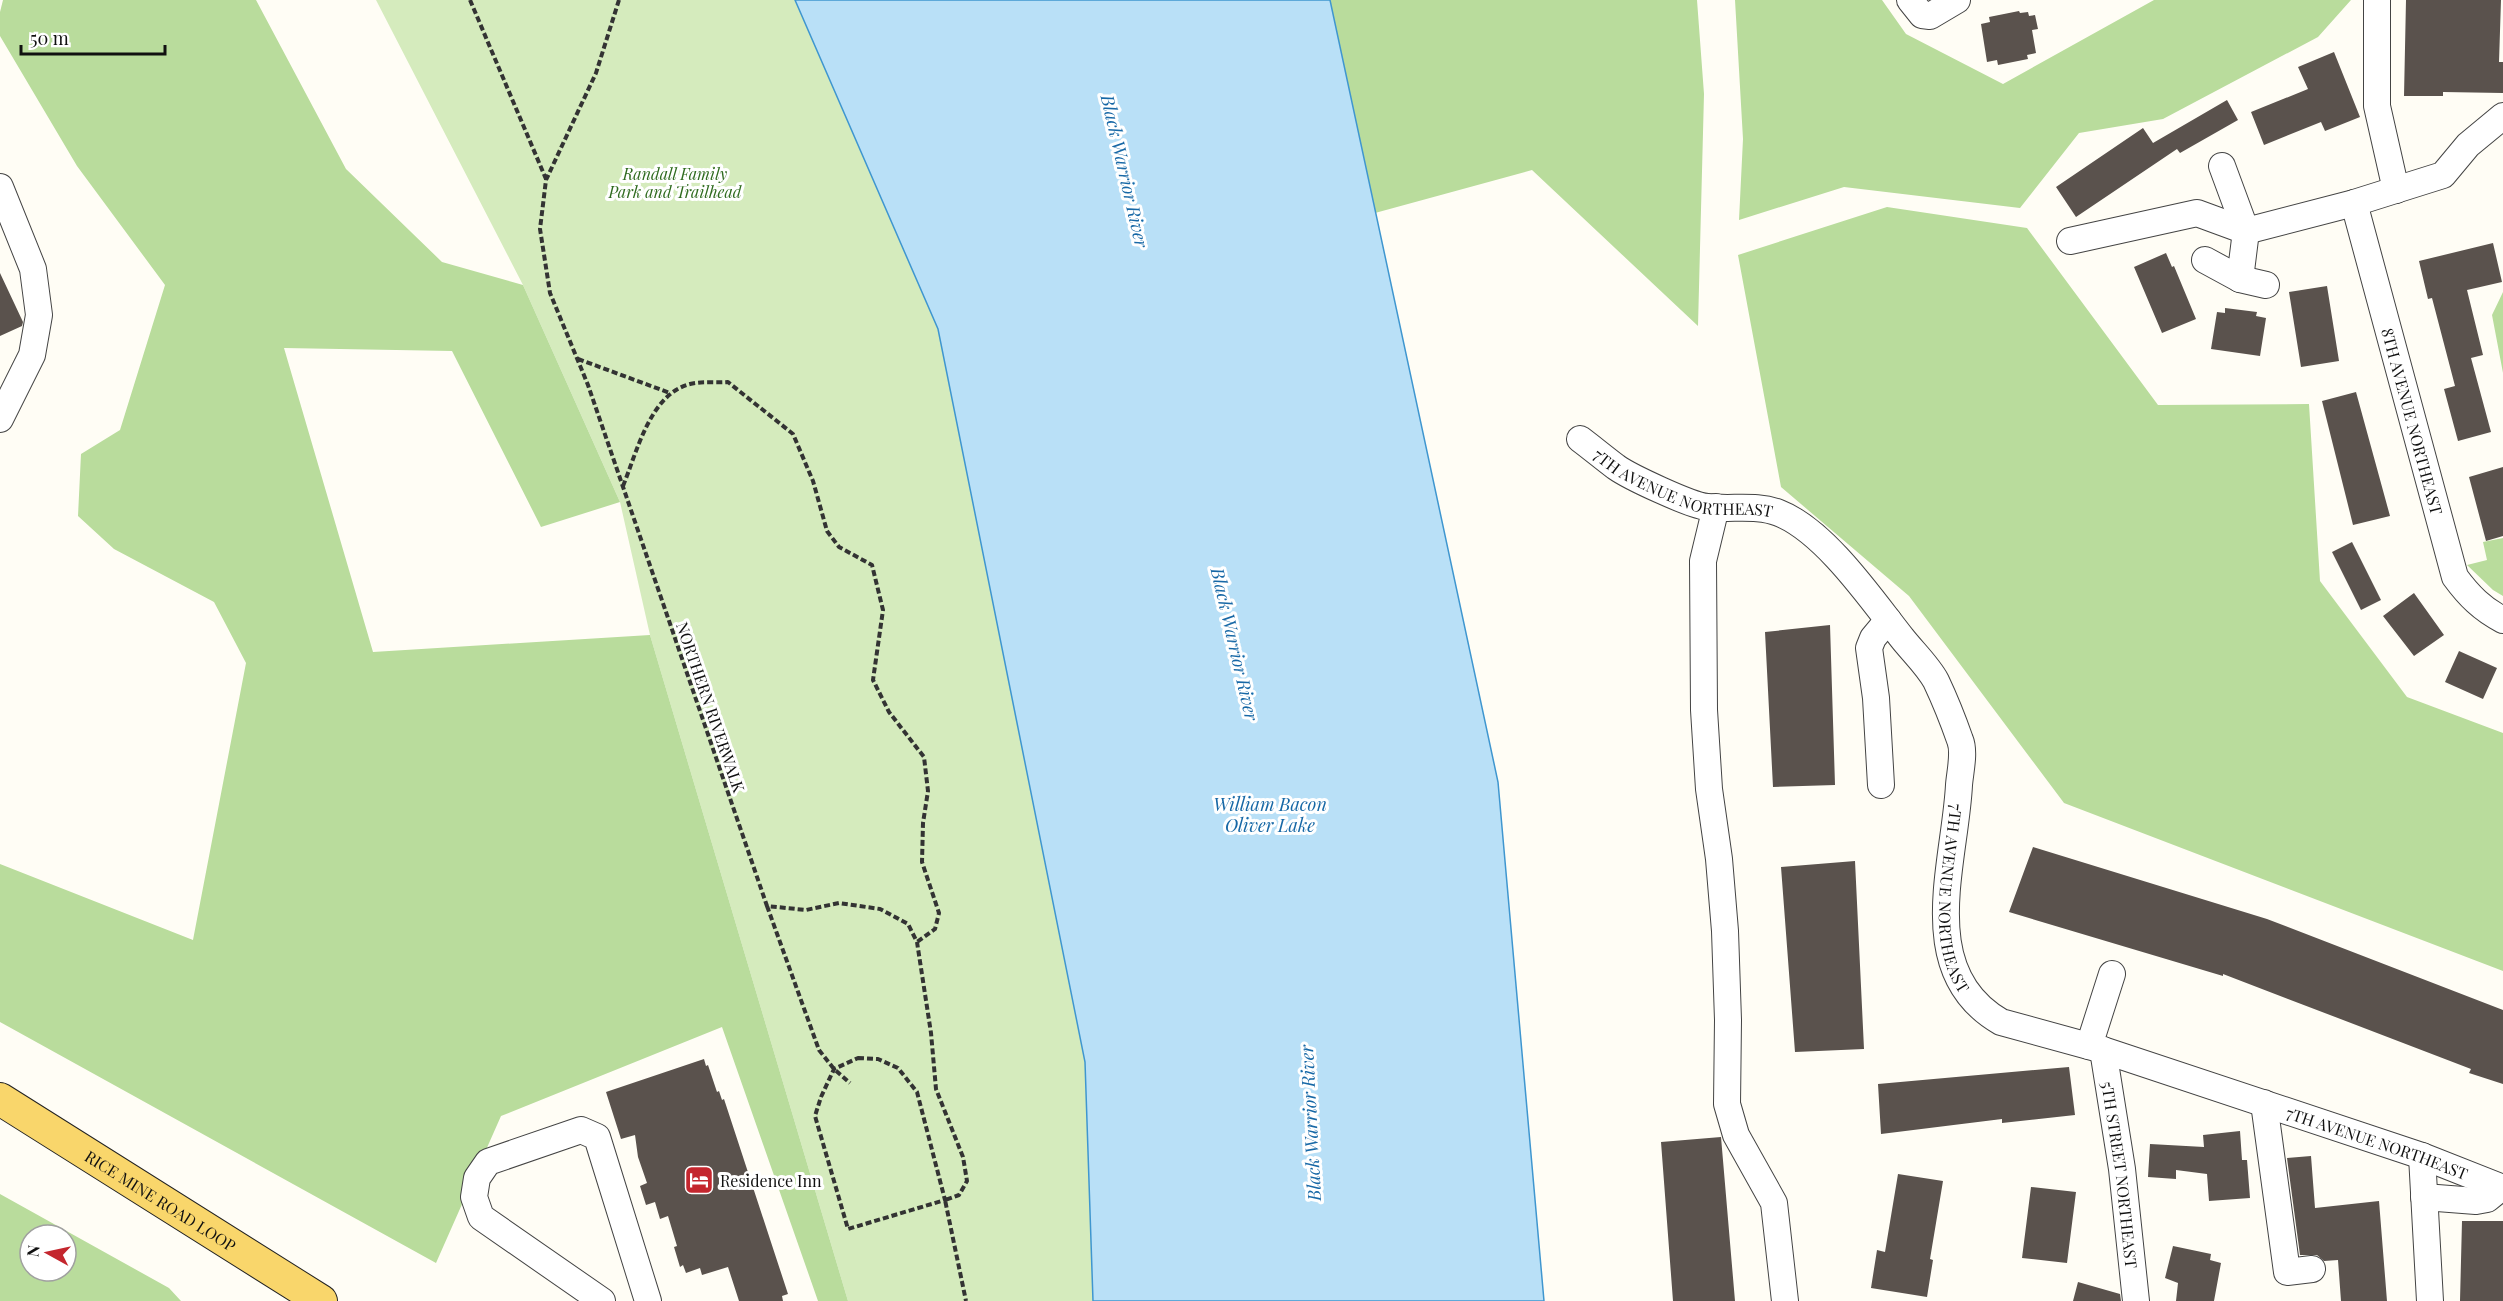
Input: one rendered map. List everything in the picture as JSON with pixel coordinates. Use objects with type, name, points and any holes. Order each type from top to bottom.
[{"type":"main road","name":"RICE MINE ROAD LOOP","points":[[0,1099],[321,1301]]},
{"type":"street","points":[[1910,0],[1922,15],[1930,16],[1956,0]]},
{"type":"street","points":[[2378,0],[2377,106],[2396,190]]},
{"type":"street","points":[[2070,240],[2197,213],[2246,231],[2354,203],[2443,175],[2468,145],[2503,116]]},
{"type":"street","points":[[2222,166],[2246,231],[2240,279]]},
{"type":"street","points":[[0,187],[33,268],[39,315],[32,355],[0,419]]},
{"type":"street","name":"8TH AVENUE NORTHEAST","points":[[2354,203],[2455,577],[2469,597],[2488,613],[2503,620]]},
{"type":"street","points":[[2205,260],[2240,279],[2266,285]]},
{"type":"street","name":"7TH AVENUE NORTHEAST","points":[[1580,439],[1618,469],[1682,499],[1706,507],[1756,508],[1778,512],[1798,523],[1832,553],[1935,680],[1962,744],[1958,813],[1946,883],[1946,930],[1957,976],[1969,997],[1986,1014],[2001,1022],[2096,1048],[2264,1103],[2422,1156],[2502,1187]]},
{"type":"street","points":[[1716,507],[1703,561],[1704,711],[1709,789],[1719,859],[1725,931],[1728,1020],[1727,1104],[1736,1135],[1773,1203],[1785,1301]]},
{"type":"street","points":[[1881,785],[1869,648],[1873,638],[1892,625]]},
{"type":"street","points":[[2096,1048],[2112,974]]},
{"type":"street","name":"5TH STREET NORTHEAST","points":[[2096,1048],[2122,1169],[2136,1301]]},
{"type":"street","points":[[2264,1103],[2286,1272],[2313,1269]]},
{"type":"street","points":[[602,1301],[481,1217],[474,1197],[477,1178],[488,1162],[581,1130],[597,1137],[648,1301]]},
{"type":"street","points":[[2422,1156],[2430,1301]]},
{"type":"street","points":[[2424,1197],[2476,1201],[2487,1199],[2502,1187]]},
{"type":"path","points":[[470,0],[546,180]]},
{"type":"path","name":"NORTHERN RIVERWALK","points":[[619,0],[596,73],[546,180],[540,229],[550,293],[577,358],[623,487],[819,1050],[834,1069],[850,1083]]},
{"type":"path","points":[[577,358],[670,393]]},
{"type":"path","points":[[623,487],[652,418],[670,393],[691,383],[728,382],[793,434],[813,481],[827,531],[839,546],[872,565],[883,610],[873,680],[889,712],[924,757],[928,791],[923,823],[922,862],[939,913],[935,929],[917,942]]},
{"type":"path","points":[[767,906],[806,910],[839,903],[880,909],[908,924],[917,942],[932,1033],[936,1089],[963,1157],[967,1181],[959,1195],[945,1200],[848,1229],[815,1116],[821,1096],[834,1069],[858,1059],[878,1059],[898,1068],[917,1092],[945,1200],[966,1301]]},
{"type":"green space","points":[[3,0],[256,0],[346,169],[442,262],[523,285],[620,502],[541,527],[452,351],[284,348],[373,652],[650,635],[848,1301],[818,1301],[722,1027],[501,1116],[436,1263],[0,1022],[0,864],[193,940],[246,663],[214,602],[114,549],[78,516],[81,454],[120,430],[165,285],[77,166],[0,36],[0,12]]},
{"type":"green space","name":"Randall Family Park and Trailhead","points":[[376,0],[795,0],[938,329],[1085,1062],[1093,1301],[848,1301],[650,635],[620,502],[523,285]]},
{"type":"green space","points":[[1330,0],[1697,0],[1704,94],[1698,326],[1532,170],[1375,213]]},
{"type":"green space","points":[[1735,0],[1882,0],[1906,34],[2003,84],[2154,0],[2351,0],[2318,37],[2163,119],[2079,133],[2020,208],[1844,187],[1739,220],[1743,139]]},
{"type":"green space","points":[[1887,207],[2027,228],[2158,405],[2309,404],[2320,581],[2407,697],[2503,733],[2503,971],[2064,803],[1909,596],[1781,487],[1738,255]]},
{"type":"green space","points":[[2503,292],[2503,373],[2492,315]]},
{"type":"green space","points":[[2503,538],[2503,596],[2493,590],[2467,565],[2487,560],[2483,542]]},
{"type":"green space","points":[[0,1194],[52,1223],[18,1223],[18,1283],[78,1283],[78,1237],[169,1288],[181,1301],[0,1301]]},
{"type":"water","name":"William Bacon Oliver Lake","points":[[795,0],[1330,0],[1498,782],[1544,1301],[1093,1301],[1085,1062],[938,329]]},
{"type":"building","points":[[2406,0],[2501,0],[2499,62],[2503,62],[2503,93],[2443,92],[2443,96],[2404,96]]},
{"type":"building","points":[[2019,11],[2020,13],[2028,12],[2029,16],[2035,15],[2038,29],[2032,30],[2036,53],[2027,55],[2028,59],[1998,65],[1997,60],[1987,62],[1981,24],[1990,22],[1989,17]]},
{"type":"building","points":[[2334,52],[2360,117],[2325,131],[2321,122],[2264,145],[2251,112],[2308,89],[2298,67]]},
{"type":"building","points":[[2227,100],[2238,120],[2180,153],[2177,149],[2076,217],[2056,187],[2143,128],[2153,143]]},
{"type":"building","points":[[2493,243],[2502,282],[2467,290],[2483,355],[2471,358],[2491,432],[2458,441],[2444,389],[2455,386],[2432,298],[2428,299],[2419,261]]},
{"type":"building","points":[[2166,253],[2172,267],[2174,266],[2196,319],[2162,333],[2134,267]]},
{"type":"building","points":[[0,273],[23,322],[22,326],[0,336]]},
{"type":"building","points":[[2327,286],[2339,361],[2301,367],[2289,292]]},
{"type":"building","points":[[2225,308],[2257,312],[2256,316],[2266,318],[2260,356],[2211,349],[2217,312],[2225,313]]},
{"type":"building","points":[[2356,392],[2390,516],[2353,525],[2322,401]]},
{"type":"building","points":[[2503,467],[2503,536],[2486,541],[2469,477]]},
{"type":"building","points":[[2352,542],[2381,600],[2361,610],[2332,552]]},
{"type":"building","points":[[2414,593],[2444,635],[2414,656],[2383,616]]},
{"type":"building","points":[[1830,625],[1835,785],[1773,787],[1765,632]]},
{"type":"building","points":[[2459,651],[2497,668],[2483,699],[2445,682]]},
{"type":"building","points":[[2033,847],[2267,919],[2503,1010],[2503,1084],[2469,1073],[2471,1069],[2223,974],[2223,976],[2009,912]]},
{"type":"building","points":[[1855,861],[1864,1049],[1795,1052],[1781,867]]},
{"type":"building","name":"Residence Inn","points":[[704,1059],[717,1092],[719,1091],[722,1100],[724,1099],[788,1294],[782,1296],[783,1301],[739,1301],[728,1267],[702,1275],[700,1268],[686,1273],[683,1265],[680,1267],[674,1247],[677,1246],[668,1216],[660,1219],[655,1202],[646,1205],[640,1186],[647,1183],[638,1157],[635,1135],[621,1139],[606,1092]]},
{"type":"building","points":[[2069,1067],[2075,1115],[2002,1123],[2002,1119],[1881,1134],[1878,1084]]},
{"type":"building","points":[[2240,1131],[2242,1160],[2247,1160],[2250,1198],[2209,1201],[2207,1174],[2176,1170],[2176,1179],[2148,1177],[2150,1144],[2204,1147],[2203,1135]]},
{"type":"building","points":[[1721,1137],[1735,1301],[1673,1301],[1661,1142]]},
{"type":"building","points":[[2311,1156],[2315,1208],[2379,1201],[2387,1301],[2341,1301],[2338,1260],[2324,1261],[2317,1255],[2300,1255],[2287,1158]]},
{"type":"building","points":[[1898,1174],[1943,1181],[1930,1259],[1933,1260],[1927,1297],[1871,1288],[1877,1250],[1885,1252]]},
{"type":"building","points":[[2031,1187],[2076,1192],[2067,1263],[2022,1258]]},
{"type":"building","points":[[2462,1221],[2503,1221],[2503,1301],[2460,1301]]},
{"type":"building","points":[[2173,1246],[2211,1254],[2210,1260],[2221,1263],[2214,1301],[2176,1301],[2178,1283],[2165,1278]]},
{"type":"building","points":[[2078,1282],[2120,1294],[2121,1301],[2073,1301]]},
{"type":"place","name":"Residence Inn","points":[[699,1180]]},
{"type":"water label","name":"Black Warrior River","points":[[1125,171]]},
{"type":"water label","name":"Black Warrior River","points":[[1235,644]]},
{"type":"water label","name":"Black Warrior River","points":[[1310,1123]]}]
